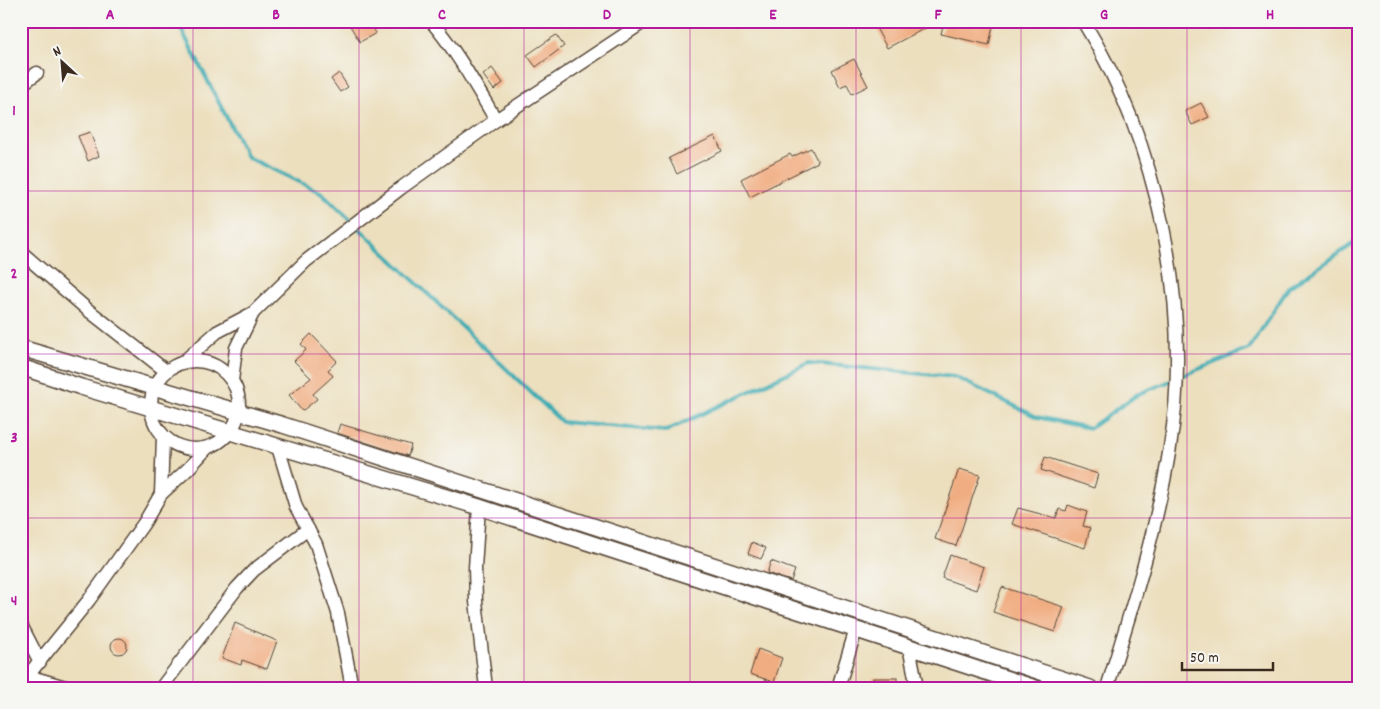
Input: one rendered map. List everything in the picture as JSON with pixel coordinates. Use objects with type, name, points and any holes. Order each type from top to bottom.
[{"type":"main road","points":[[21,348],[238,412],[1090,688]]},
{"type":"main road","points":[[21,367],[479,507],[1031,687]]},
{"type":"street","points":[[431,21],[454,47],[496,120]]},
{"type":"street","points":[[183,362],[210,363],[219,368],[232,381],[239,398],[238,412],[230,431],[223,440],[207,448],[188,450],[170,443],[163,437],[153,422],[150,406],[155,386],[166,371],[183,362],[217,332],[253,313],[306,261],[496,120],[645,21]]},
{"type":"street","points":[[1082,21],[1115,82],[1140,143],[1159,211],[1170,275],[1178,341],[1175,408],[1163,485],[1150,546],[1107,688]]},
{"type":"street","points":[[21,85],[37,73]]},
{"type":"street","points":[[21,252],[88,310],[166,371]]},
{"type":"street","points":[[232,381],[236,348],[253,313]]},
{"type":"street","points":[[161,494],[163,437]]},
{"type":"street","points":[[278,447],[296,507],[316,544],[338,613],[352,688]]},
{"type":"street","points":[[24,678],[40,662],[111,570],[144,523],[161,494],[207,448]]},
{"type":"street","points":[[479,507],[475,568],[476,600],[486,688]]},
{"type":"street","points":[[161,688],[237,588],[260,565],[308,529]]},
{"type":"street","points":[[21,625],[40,662]]},
{"type":"street","points":[[838,688],[856,629]]},
{"type":"street","points":[[910,646],[917,688]]},
{"type":"street","points":[[24,678],[70,688]]},
{"type":"building","points":[[347,21],[369,21],[376,33],[360,42]]},
{"type":"building","points":[[888,21],[939,21],[887,48],[876,28]]},
{"type":"building","points":[[944,21],[994,21],[989,45],[941,34]]},
{"type":"building","points":[[556,35],[564,46],[536,67],[527,55]]},
{"type":"building","points":[[854,59],[868,86],[852,94],[847,84],[840,87],[832,70]]},
{"type":"building","points":[[492,68],[503,83],[494,90],[483,75]]},
{"type":"building","points":[[339,73],[348,87],[340,92],[331,79]]},
{"type":"building","points":[[1201,103],[1209,117],[1192,125],[1185,111]]},
{"type":"building","points":[[90,132],[99,156],[88,161],[78,136]]},
{"type":"building","points":[[715,136],[722,151],[677,174],[669,158]]},
{"type":"building","points":[[811,148],[818,162],[750,197],[741,179],[790,154],[792,157]]},
{"type":"building","points":[[311,334],[337,361],[328,370],[333,376],[313,394],[317,399],[302,411],[289,395],[311,378],[294,361],[306,350],[301,344]]},
{"type":"building","points":[[340,424],[411,445],[408,456],[337,433]]},
{"type":"building","points":[[1045,457],[1098,474],[1094,488],[1041,470]]},
{"type":"building","points":[[959,469],[980,475],[956,546],[935,539]]},
{"type":"building","points":[[1068,505],[1087,512],[1083,526],[1090,528],[1085,548],[1012,524],[1018,508],[1056,518],[1059,509],[1066,511]]},
{"type":"building","points":[[752,542],[766,548],[761,559],[748,554]]},
{"type":"building","points":[[950,555],[984,567],[976,590],[942,578]]},
{"type":"building","points":[[771,561],[795,570],[791,581],[767,573]]},
{"type":"building","points":[[1002,587],[1064,607],[1055,632],[993,612]]},
{"type":"building","points":[[235,623],[277,641],[267,669],[242,660],[241,665],[222,658]]},
{"type":"building","points":[[116,638],[122,638],[127,643],[125,652],[116,654],[111,649],[111,643]]},
{"type":"building","points":[[758,649],[782,658],[774,682],[750,674]]},
{"type":"building","points":[[873,678],[897,678],[897,688],[873,688]]},
{"type":"waterway","points":[[177,21],[247,157],[322,193],[562,422],[666,431],[809,363],[955,377],[1037,417],[1090,428],[1138,394],[1173,380]]},
{"type":"waterway","points":[[1179,377],[1249,349],[1289,287],[1359,240]]}]
